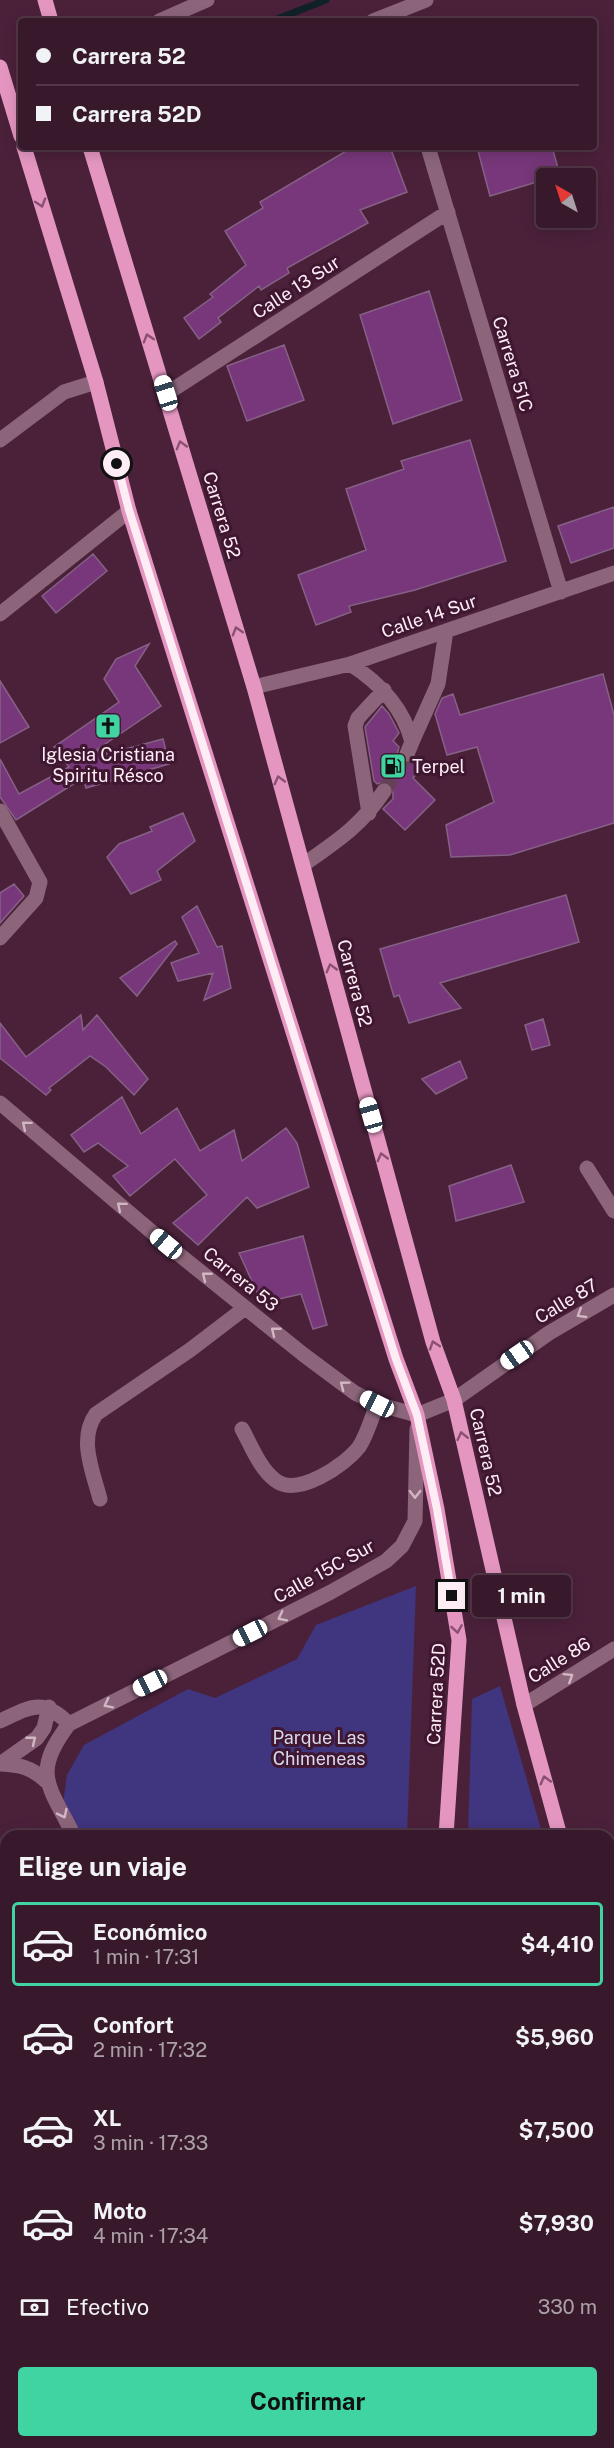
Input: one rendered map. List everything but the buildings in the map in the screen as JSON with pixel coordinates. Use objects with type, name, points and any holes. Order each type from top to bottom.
[{"type":"main road","points":[[45,0],[50,18]]},
{"type":"main road","points":[[0,67],[18,126]]},
{"type":"main road","points":[[25,150],[96,382],[129,510],[393,1347],[417,1415]]},
{"type":"main road","name":"Carrera 52","points":[[91,150],[254,687],[433,1342],[454,1400],[524,1705],[558,1830]]},
{"type":"main road","name":"Carrera 52D","points":[[417,1415],[437,1509],[459,1640],[446,1830]]},
{"type":"street","points":[[166,18],[207,0]]},
{"type":"street","points":[[390,18],[426,0]]},
{"type":"street","name":"Carrera 51C","points":[[429,150],[561,591]]},
{"type":"street","name":"Calle 13 Sur","points":[[166,393],[448,213]]},
{"type":"street","points":[[0,440],[64,392],[96,382]]},
{"type":"street","points":[[0,614],[129,510]]},
{"type":"street","name":"Calle 14 Sur","points":[[254,687],[350,664],[614,573]]},
{"type":"street","points":[[350,664],[369,676],[384,690],[405,720],[410,748],[438,684],[446,631]]},
{"type":"street","points":[[369,813],[354,726],[358,718],[384,690]]},
{"type":"street","points":[[303,865],[350,832],[369,813],[384,791]]},
{"type":"street","points":[[0,811],[40,882],[36,898],[0,938]]},
{"type":"street","name":"Carrera 53","points":[[0,1103],[245,1308],[355,1393],[377,1404],[417,1415]]},
{"type":"street","points":[[587,1168],[614,1211]]},
{"type":"street","name":"Calle 87","points":[[417,1415],[454,1400],[549,1333],[614,1295]]},
{"type":"street","points":[[100,1499],[86,1440],[88,1425],[96,1414],[190,1350],[245,1308]]},
{"type":"street","points":[[242,1429],[268,1474],[277,1482],[301,1484],[323,1477],[359,1447],[377,1404]]},
{"type":"street","name":"Calle 15C Sur","points":[[69,1724],[331,1592],[386,1561],[402,1546],[416,1521],[417,1415]]},
{"type":"street","name":"Calle 86","points":[[524,1705],[614,1649]]},
{"type":"street","points":[[0,1721],[36,1707],[49,1707],[69,1724],[54,1744],[48,1761],[46,1781]]},
{"type":"street","points":[[0,1764],[37,1737],[44,1728],[49,1707]]},
{"type":"street","points":[[0,1764],[21,1765],[33,1769],[46,1781],[71,1830]]},
{"type":"green space","name":"Parque Las Chimeneas","points":[[416,1586],[407,1830],[78,1830],[63,1804],[67,1775],[84,1745],[188,1689],[215,1698],[297,1659],[316,1625]]},
{"type":"green space","points":[[500,1686],[541,1830],[468,1830],[472,1699]]},
{"type":"waterway","points":[[280,18],[326,0]]},
{"type":"tunnel","points":[[384,791],[407,754]]},
{"type":"place","name":"Iglesia Cristiana Spiritu Résco","points":[[108,726]]},
{"type":"place","name":"Terpel","points":[[393,766]]},
{"type":"route","points":[[117,464],[129,510],[396,1359],[417,1415],[452,1596]]}]
